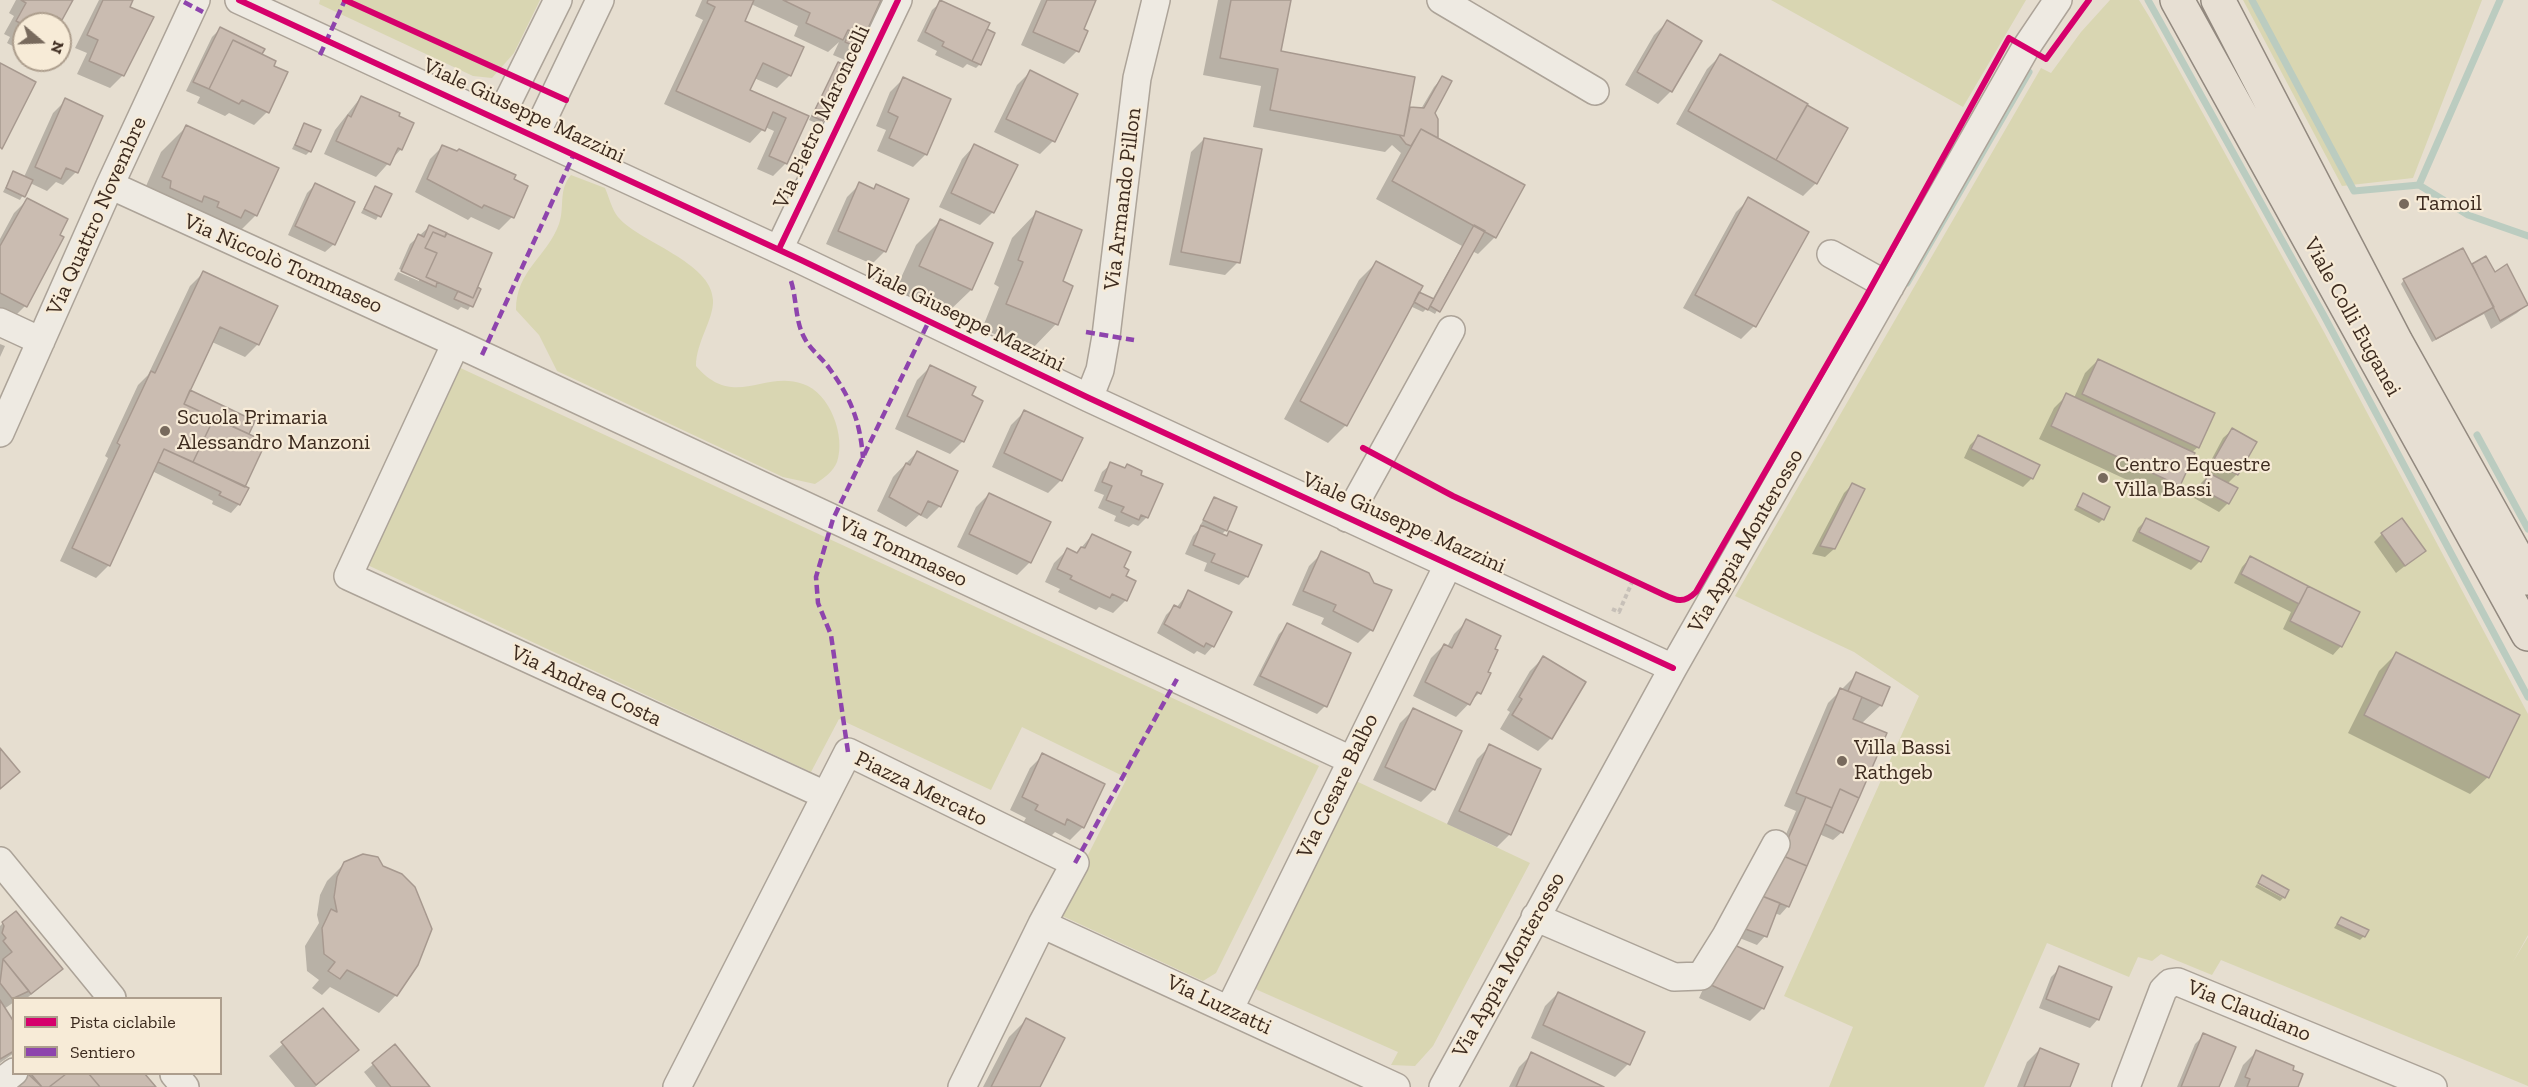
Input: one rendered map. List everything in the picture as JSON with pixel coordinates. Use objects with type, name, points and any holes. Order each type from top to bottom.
[{"type":"main road","name":"Viale Colli Euganei","points":[[2177,0],[2528,634]]},
{"type":"main road","name":"Viale Colli Euganei","points":[[2218,0],[2396,342],[2528,578]]},
{"type":"street","name":"Via Quattro Novembre","points":[[0,433],[110,185],[196,0]]},
{"type":"street","name":"Viale Giuseppe Mazzini","points":[[239,0],[779,249],[1089,398],[1673,668]]},
{"type":"street","points":[[499,119],[558,0]]},
{"type":"street","points":[[535,136],[600,0]]},
{"type":"street","name":"Via Pietro Maroncelli","points":[[779,249],[898,0]]},
{"type":"street","name":"Via Armando Pillon","points":[[1089,398],[1100,370],[1106,336],[1137,78],[1156,0]]},
{"type":"street","points":[[1441,0],[1594,91]]},
{"type":"street","name":"Via Appia Monterosso","points":[[1443,1087],[1542,920],[1673,668],[2025,49],[2058,0]]},
{"type":"street","name":"Via Niccolò Tommaseo","points":[[110,185],[456,343]]},
{"type":"street","points":[[1831,254],[1890,287]]},
{"type":"street","points":[[0,322],[41,341]]},
{"type":"street","points":[[1347,518],[1451,330]]},
{"type":"street","name":"Via Andrea Costa","points":[[456,343],[348,576],[825,795]]},
{"type":"street","name":"Via Tommaseo","points":[[456,343],[1351,760]]},
{"type":"street","name":"Via Cesare Balbo","points":[[1229,1010],[1449,563]]},
{"type":"street","name":"Piazza Mercato","points":[[677,1087],[848,752],[1075,863],[1042,924],[962,1087]]},
{"type":"street","points":[[1542,920],[1674,977],[1701,976],[1726,936],[1776,844]]},
{"type":"street","points":[[0,861],[108,997]]},
{"type":"street","name":"Via Luzzatti","points":[[1042,924],[1396,1087]]},
{"type":"street","name":"Via Claudiano","points":[[2126,1087],[2163,990],[2170,983],[2178,982],[2433,1087]]},
{"type":"street","points":[[0,1083],[12,1074]]},
{"type":"street","points":[[175,1075],[185,1087]]},
{"type":"path","points":[[1623,575],[1642,584]]},
{"type":"path","points":[[1612,609],[1619,612],[1633,580]]},
{"type":"shaded area","points":[[320,0],[540,0],[514,53],[492,78],[473,76],[319,4]]},
{"type":"shaded area","points":[[1771,0],[2026,0],[1963,107]]},
{"type":"shaded area","name":"Centro Equestre Villa Bassi","points":[[2110,0],[2139,0],[2150,18],[2324,332],[2528,714],[2528,935],[2513,962],[2528,937],[2528,1086],[2221,960],[2212,975],[2161,954],[2152,961],[2138,957],[2129,977],[2047,943],[1984,1087],[1829,1087],[1853,1027],[1784,996],[1919,696],[1854,652],[1735,596],[2041,68],[2051,73],[2081,32]]},
{"type":"shaded area","points":[[2243,0],[2482,0],[2413,178],[2342,186]]},
{"type":"shaded area","points":[[571,175],[605,188],[618,217],[701,275],[709,287],[713,307],[699,348],[696,366],[710,379],[723,385],[736,387],[788,381],[803,384],[821,396],[834,417],[839,440],[837,462],[828,474],[815,484],[783,477],[557,371],[539,335],[516,310],[517,296],[526,274],[554,236],[561,218],[564,187]]},
{"type":"shaded area","points":[[454,365],[1319,766],[1216,973],[1203,981],[1058,914],[1127,778],[1022,727],[991,790],[839,719],[811,772],[361,562]]},
{"type":"shaded area","points":[[1356,781],[1530,863],[1433,1046],[1415,1066],[1391,1065],[1398,1052],[1253,988]]},
{"type":"building","points":[[21,0],[73,0],[66,12],[21,12],[26,3]]},
{"type":"building","points":[[103,0],[133,0],[130,7],[154,17],[124,76],[89,61],[98,40],[87,35]]},
{"type":"building","points":[[708,0],[754,0],[745,21],[804,47],[791,76],[763,63],[750,90],[809,116],[787,164],[769,156],[786,118],[773,112],[765,131],[676,91],[715,7],[707,3]]},
{"type":"building","points":[[783,0],[881,0],[859,48],[845,42],[850,31],[848,30],[843,40],[806,23],[810,13]]},
{"type":"building","points":[[940,0],[990,23],[972,61],[942,46],[944,42],[925,32]]},
{"type":"building","points":[[1047,0],[1096,0],[1084,29],[1088,31],[1079,52],[1033,32]]},
{"type":"building","points":[[1231,0],[1291,0],[1281,51],[1415,77],[1404,136],[1270,110],[1278,69],[1220,58]]},
{"type":"building","points":[[1667,20],[1702,41],[1672,92],[1637,72]]},
{"type":"building","points":[[220,27],[265,49],[262,54],[233,40],[209,89],[193,82]]},
{"type":"building","points":[[987,29],[995,33],[981,65],[972,61]]},
{"type":"building","points":[[233,40],[276,61],[274,66],[288,72],[269,113],[242,100],[239,104],[209,89]]},
{"type":"building","points":[[1720,54],[1808,104],[1776,160],[1688,111]]},
{"type":"building","points":[[838,62],[849,68],[823,121],[812,116]]},
{"type":"building","points":[[0,63],[12,69],[12,72],[17,72],[36,82],[2,149],[0,147]]},
{"type":"building","points":[[1030,70],[1078,94],[1055,142],[1006,119]]},
{"type":"building","points":[[1442,76],[1452,81],[1435,113],[1438,119],[1438,138],[1421,129],[1411,146],[1406,144],[1399,135],[1404,136],[1410,107],[1424,108]]},
{"type":"building","points":[[903,77],[951,99],[927,155],[889,138],[898,117],[888,112]]},
{"type":"building","points":[[361,96],[400,113],[399,116],[414,123],[402,150],[398,148],[390,165],[336,141],[348,115],[351,117]]},
{"type":"building","points":[[65,98],[103,116],[78,173],[66,168],[61,179],[35,167]]},
{"type":"building","points":[[1807,105],[1848,128],[1817,184],[1776,160]]},
{"type":"building","points":[[304,123],[321,130],[311,152],[295,145]]},
{"type":"building","points":[[186,125],[279,168],[257,216],[245,210],[241,218],[217,207],[219,202],[204,196],[202,202],[170,188],[171,181],[162,177]]},
{"type":"building","points":[[1421,129],[1525,185],[1496,238],[1392,181]]},
{"type":"building","points":[[1204,138],[1262,149],[1240,263],[1181,252]]},
{"type":"building","points":[[974,144],[1018,165],[994,213],[951,193]]},
{"type":"building","points":[[442,145],[457,151],[459,149],[516,175],[514,179],[528,186],[514,218],[484,205],[482,208],[427,179]]},
{"type":"building","points":[[13,171],[33,180],[25,197],[6,188]]},
{"type":"building","points":[[859,182],[874,189],[876,184],[909,199],[886,252],[838,231]]},
{"type":"building","points":[[315,183],[355,202],[335,245],[295,226]]},
{"type":"building","points":[[375,186],[392,194],[381,217],[364,209]]},
{"type":"building","points":[[1748,197],[1809,232],[1756,327],[1695,295]]},
{"type":"building","points":[[27,198],[68,219],[60,235],[64,237],[27,307],[0,293],[0,246]]},
{"type":"building","points":[[1036,211],[1082,230],[1063,281],[1073,286],[1058,325],[1006,304],[1023,262],[1018,260]]},
{"type":"building","points":[[940,219],[993,243],[972,290],[919,266]]},
{"type":"building","points":[[429,225],[447,233],[445,237],[433,232],[425,248],[437,253],[426,277],[437,282],[436,287],[401,271],[418,234],[424,237]]},
{"type":"building","points":[[1474,225],[1485,231],[1440,312],[1430,306]]},
{"type":"building","points":[[433,232],[445,237],[446,233],[492,253],[473,298],[426,277],[437,253],[425,248]]},
{"type":"building","points":[[2463,248],[2494,307],[2436,339],[2403,279]]},
{"type":"building","points":[[2486,256],[2495,272],[2507,264],[2528,305],[2500,321],[2472,264]]},
{"type":"building","points":[[1376,261],[1423,286],[1347,426],[1300,401]]},
{"type":"building","name":"Scuola Primaria Alessandro Manzoni","points":[[203,271],[278,306],[259,345],[220,327],[184,404],[214,418],[193,462],[164,449],[110,566],[72,548],[120,445],[117,443],[151,371],[155,373]]},
{"type":"building","points":[[478,287],[481,289],[473,307],[454,299],[458,291],[473,298]]},
{"type":"building","points":[[1419,292],[1434,299],[1428,310],[1414,302]]},
{"type":"building","points":[[2098,359],[2215,413],[2199,448],[2082,394]]},
{"type":"building","points":[[930,365],[976,387],[972,395],[983,401],[964,442],[907,416]]},
{"type":"building","points":[[190,390],[255,421],[249,434],[184,404]]},
{"type":"building","points":[[2066,393],[2195,453],[2180,486],[2051,426]]},
{"type":"building","points":[[1024,410],[1083,438],[1062,481],[1004,453]]},
{"type":"building","points":[[214,418],[266,442],[245,487],[193,462]]},
{"type":"building","points":[[2232,428],[2257,442],[2238,475],[2213,461]]},
{"type":"building","points":[[1978,435],[2040,465],[2033,479],[1971,449]]},
{"type":"building","points":[[164,449],[249,488],[240,505],[219,495],[221,492],[158,462]]},
{"type":"building","points":[[917,451],[958,471],[941,507],[928,501],[921,515],[889,497],[906,463],[910,465]]},
{"type":"building","points":[[1110,462],[1125,468],[1127,464],[1142,471],[1141,475],[1163,484],[1148,518],[1141,515],[1139,520],[1121,512],[1124,507],[1106,500],[1112,486],[1102,482]]},
{"type":"building","points":[[2209,473],[2238,488],[2229,504],[2201,489]]},
{"type":"building","points":[[1852,483],[1865,489],[1835,549],[1820,546]]},
{"type":"building","points":[[989,493],[1051,522],[1031,563],[969,534]]},
{"type":"building","points":[[2083,493],[2110,507],[2104,520],[2077,506]]},
{"type":"building","points":[[1214,497],[1237,507],[1227,531],[1203,520]]},
{"type":"building","points":[[2146,518],[2209,547],[2201,562],[2139,532]]},
{"type":"building","points":[[2402,518],[2426,551],[2405,566],[2381,533]]},
{"type":"building","points":[[1201,525],[1227,536],[1229,531],[1262,545],[1248,577],[1211,562],[1215,554],[1193,545]]},
{"type":"building","points":[[1092,534],[1131,552],[1124,567],[1129,570],[1126,576],[1136,581],[1127,601],[1112,594],[1110,598],[1070,579],[1072,576],[1057,569],[1067,548],[1077,553],[1081,547],[1085,548]]},
{"type":"building","points":[[1321,551],[1369,573],[1374,583],[1392,590],[1373,631],[1333,611],[1336,605],[1303,591]]},
{"type":"building","points":[[2250,556],[2308,586],[2299,604],[2241,574]]},
{"type":"building","points":[[2308,586],[2360,612],[2342,647],[2290,621]]},
{"type":"building","points":[[1188,590],[1232,612],[1214,647],[1206,643],[1204,647],[1164,624],[1174,605],[1180,608]]},
{"type":"building","points":[[1466,619],[1501,636],[1495,649],[1498,650],[1488,672],[1491,673],[1481,694],[1477,692],[1470,705],[1425,682],[1444,644],[1452,648]]},
{"type":"building","points":[[1287,623],[1351,653],[1327,707],[1260,676]]},
{"type":"building","points":[[2396,652],[2520,715],[2489,778],[2364,715]]},
{"type":"building","points":[[1543,656],[1586,682],[1552,739],[1512,715],[1522,699],[1519,697]]},
{"type":"building","points":[[1856,672],[1890,687],[1882,706],[1848,691]]},
{"type":"building","name":"Villa Bassi Rathgeb","points":[[1840,688],[1862,697],[1853,719],[1887,733],[1859,798],[1840,789],[1832,808],[1796,793]]},
{"type":"building","points":[[1413,708],[1462,731],[1435,790],[1385,767]]},
{"type":"building","points":[[1489,744],[1541,769],[1511,835],[1459,811]]},
{"type":"building","points":[[0,748],[20,772],[0,789]]},
{"type":"building","points":[[1042,753],[1105,784],[1084,828],[1067,819],[1065,825],[1035,810],[1038,805],[1022,797]]},
{"type":"building","points":[[1840,789],[1859,798],[1843,833],[1825,824]]},
{"type":"building","points":[[1806,797],[1832,808],[1807,866],[1781,855]]},
{"type":"building","points":[[1774,852],[1807,866],[1789,907],[1757,894]]},
{"type":"building","points":[[363,854],[378,857],[383,866],[402,874],[415,887],[432,929],[418,965],[397,996],[347,970],[340,979],[328,971],[335,962],[324,954],[322,928],[331,909],[337,912],[334,897],[337,877],[344,862]]},
{"type":"building","points":[[2262,875],[2289,890],[2285,898],[2258,883]]},
{"type":"building","points":[[1757,894],[1780,903],[1767,937],[1740,927]]},
{"type":"building","points":[[16,911],[63,969],[31,994],[3,959],[12,952],[3,941],[6,938],[2,933],[4,926],[2,922]]},
{"type":"building","points":[[2341,917],[2369,930],[2365,937],[2337,924]]},
{"type":"building","points":[[1730,943],[1783,967],[1764,1009],[1711,985]]},
{"type":"building","points":[[3,959],[29,991],[12,998],[0,983]]},
{"type":"building","points":[[2059,966],[2112,987],[2099,1020],[2046,999]]},
{"type":"building","points":[[1558,992],[1645,1032],[1630,1065],[1543,1025]]},
{"type":"building","points":[[0,1000],[12,1019],[12,1052],[0,1059]]},
{"type":"building","points":[[323,1008],[359,1050],[316,1085],[281,1042]]},
{"type":"building","points":[[1026,1018],[1065,1038],[1040,1087],[991,1087]]},
{"type":"building","points":[[2203,1033],[2236,1047],[2219,1087],[2181,1087]]},
{"type":"building","points":[[395,1044],[430,1087],[391,1087],[372,1063]]},
{"type":"building","points":[[2040,1048],[2079,1064],[2070,1087],[2024,1087]]},
{"type":"building","points":[[2256,1050],[2294,1066],[2293,1070],[2303,1074],[2298,1087],[2247,1087],[2250,1079],[2245,1077]]},
{"type":"building","points":[[1531,1052],[1604,1087],[1516,1087]]},
{"type":"building","points":[[29,1075],[42,1087],[11,1087]]},
{"type":"building","points":[[32,1075],[65,1075],[49,1087],[42,1087]]},
{"type":"building","points":[[65,1075],[90,1075],[100,1087],[49,1087]]},
{"type":"building","points":[[90,1075],[146,1075],[156,1087],[100,1087]]},
{"type":"waterway","points":[[2148,0],[2323,314],[2528,697]]},
{"type":"waterway","points":[[2252,0],[2354,191],[2419,185],[2500,0]]},
{"type":"waterway","points":[[1907,283],[2029,72]]},
{"type":"waterway","points":[[2419,185],[2468,215],[2528,236]]},
{"type":"waterway","points":[[2477,435],[2528,529]]},
{"type":"marked path","points":[[320,55],[345,0]]},
{"type":"marked path","points":[[184,2],[203,12]]},
{"type":"marked path","points":[[482,355],[574,154]]},
{"type":"marked path","points":[[791,281],[802,332],[807,343],[826,364],[849,400],[860,433],[863,458]]},
{"type":"marked path","points":[[848,752],[831,635],[818,603],[816,577],[833,519],[929,321]]},
{"type":"marked path","points":[[1086,332],[1134,340]]},
{"type":"marked path","points":[[1075,863],[1177,679]]},
{"type":"cycle path","points":[[239,0],[801,260],[1089,398],[1673,668]]},
{"type":"cycle path","points":[[345,0],[566,100]]},
{"type":"cycle path","points":[[779,249],[898,0]]},
{"type":"cycle path","points":[[1363,448],[1453,496],[1665,595],[1679,600],[1687,599],[1696,592],[1863,302],[2009,38],[2046,59],[2089,0]]},
{"type":"place","name":"Tamoil","points":[[2404,204]]},
{"type":"place","name":"Scuola Primaria Alessandro Manzoni","points":[[165,431]]},
{"type":"place","name":"Centro Equestre Villa Bassi","points":[[2103,478]]},
{"type":"place","name":"Villa Bassi Rathgeb","points":[[1842,761]]}]
